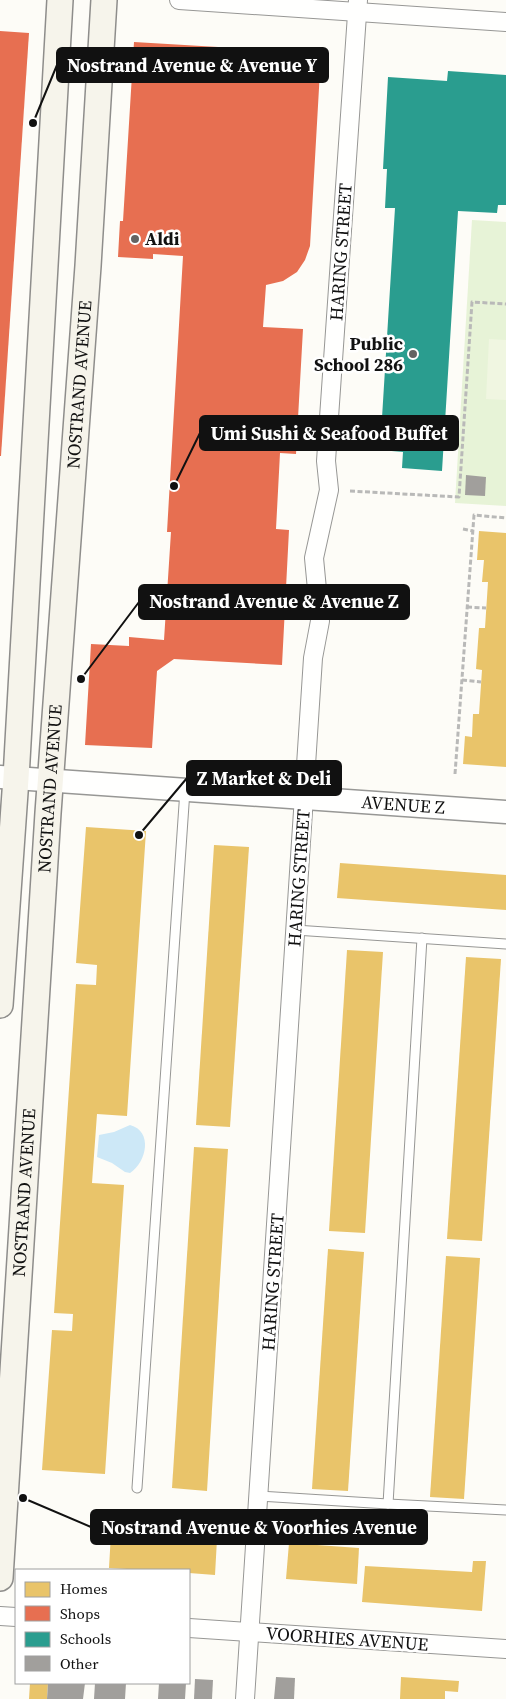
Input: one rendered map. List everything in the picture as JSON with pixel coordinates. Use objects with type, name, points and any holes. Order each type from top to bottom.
[{"type":"main road","name":"NOSTRAND AVENUE","points":[[0,1005],[8,777],[60,0]]},
{"type":"main road","name":"NOSTRAND AVENUE","points":[[0,1578],[51,780],[88,266],[104,0]]},
{"type":"street","points":[[179,0],[357,6],[506,22]]},
{"type":"street","name":"HARING STREET","points":[[245,1699],[313,658],[320,621],[314,558],[329,490],[326,461],[357,6]]},
{"type":"street","name":"AVENUE Z","points":[[8,777],[506,812]]},
{"type":"street","points":[[0,1616],[15,1617]]},
{"type":"street","name":"VOORHIES AVENUE","points":[[190,1628],[506,1649]]},
{"type":"lane","points":[[137,1488],[185,790]]},
{"type":"lane","points":[[295,930],[506,944]]},
{"type":"lane","points":[[388,1504],[422,938]]},
{"type":"lane","points":[[258,1496],[506,1510]]},
{"type":"path","points":[[350,491],[459,497],[472,302],[506,304]]},
{"type":"path","points":[[454,774],[474,515],[506,518]]},
{"type":"path","points":[[463,530],[473,531]]},
{"type":"path","points":[[468,608],[486,608]]},
{"type":"path","points":[[462,680],[481,682]]},
{"type":"green space","points":[[472,220],[506,222],[506,506],[455,503]]},
{"type":"green space","points":[[489,339],[506,340],[506,400],[486,399]]},
{"type":"water","points":[[130,1125],[142,1133],[145,1147],[144,1155],[140,1162],[130,1173],[97,1157],[99,1135],[114,1132]]},
{"type":"building: Homes","points":[[479,531],[506,533],[506,767],[463,764],[465,736],[472,737],[473,714],[479,714],[482,670],[476,669],[479,628],[485,628],[488,582],[482,582],[484,560],[477,560]]},
{"type":"building: Homes","points":[[86,827],[146,831],[127,1116],[97,1114],[92,1183],[124,1185],[105,1474],[42,1470],[52,1330],[72,1331],[73,1314],[54,1313],[76,984],[96,985],[97,965],[76,963]]},
{"type":"building: Homes","points":[[214,845],[249,847],[230,1127],[196,1125]]},
{"type":"building: Homes","points":[[340,863],[506,875],[506,910],[337,898]]},
{"type":"building: Homes","points":[[347,950],[383,952],[365,1233],[329,1231]]},
{"type":"building: Homes","points":[[466,957],[501,959],[482,1241],[447,1239]]},
{"type":"building: Homes","points":[[194,1147],[228,1149],[207,1491],[172,1488]]},
{"type":"building: Homes","points":[[328,1249],[364,1252],[348,1491],[312,1489]]},
{"type":"building: Homes","points":[[446,1256],[480,1258],[464,1499],[430,1497]]},
{"type":"building: Homes","points":[[111,1533],[217,1539],[215,1575],[190,1573],[190,1569],[109,1568]]},
{"type":"building: Homes","points":[[289,1543],[359,1548],[357,1584],[286,1579]]},
{"type":"building: Homes","points":[[473,1561],[486,1561],[482,1611],[362,1602],[365,1566],[472,1572]]},
{"type":"building: Homes","points":[[401,1677],[459,1681],[458,1692],[445,1691],[445,1699],[400,1699]]},
{"type":"building: Homes","points":[[30,1684],[48,1684],[47,1699],[29,1699]]},
{"type":"building: Shops","points":[[0,31],[29,33],[1,456],[0,456]]},
{"type":"building: Shops","points":[[134,42],[321,53],[310,246],[305,260],[297,272],[283,281],[266,285],[263,327],[303,329],[296,454],[280,453],[276,529],[289,530],[282,665],[174,659],[157,671],[152,748],[85,745],[91,644],[129,646],[129,637],[164,640],[171,532],[167,532],[183,256],[153,254],[153,259],[118,257],[120,221],[123,221]]},
{"type":"building: Schools","name":"Public School 286","points":[[448,71],[506,75],[506,205],[498,205],[497,213],[458,211],[442,471],[402,468],[403,452],[380,450],[395,208],[385,208],[387,169],[383,169],[388,77],[447,81]]},
{"type":"building: Other","points":[[466,475],[486,477],[485,496],[465,495]]},
{"type":"building: Other","points":[[276,1677],[295,1678],[294,1699],[274,1699]]},
{"type":"building: Other","points":[[195,1679],[213,1680],[212,1699],[194,1699]]},
{"type":"building: Other","points":[[48,1684],[85,1684],[83,1699],[47,1699]]},
{"type":"building: Other","points":[[95,1684],[126,1684],[125,1699],[94,1699]]},
{"type":"building: Other","points":[[159,1684],[186,1684],[185,1699],[158,1699]]},
{"type":"place","name":"Nostrand Avenue & Avenue Y","points":[[33,123]]},
{"type":"place","name":"Aldi","points":[[135,239]]},
{"type":"place","name":"Public School 286","points":[[413,354]]},
{"type":"place","name":"Umi Sushi & Seafood Buffet","points":[[174,486]]},
{"type":"place","name":"Nostrand Avenue & Avenue Z","points":[[81,679]]},
{"type":"place","name":"Z Market & Deli","points":[[139,835]]},
{"type":"place","name":"Nostrand Avenue & Voorhies Avenue","points":[[23,1498]]}]
